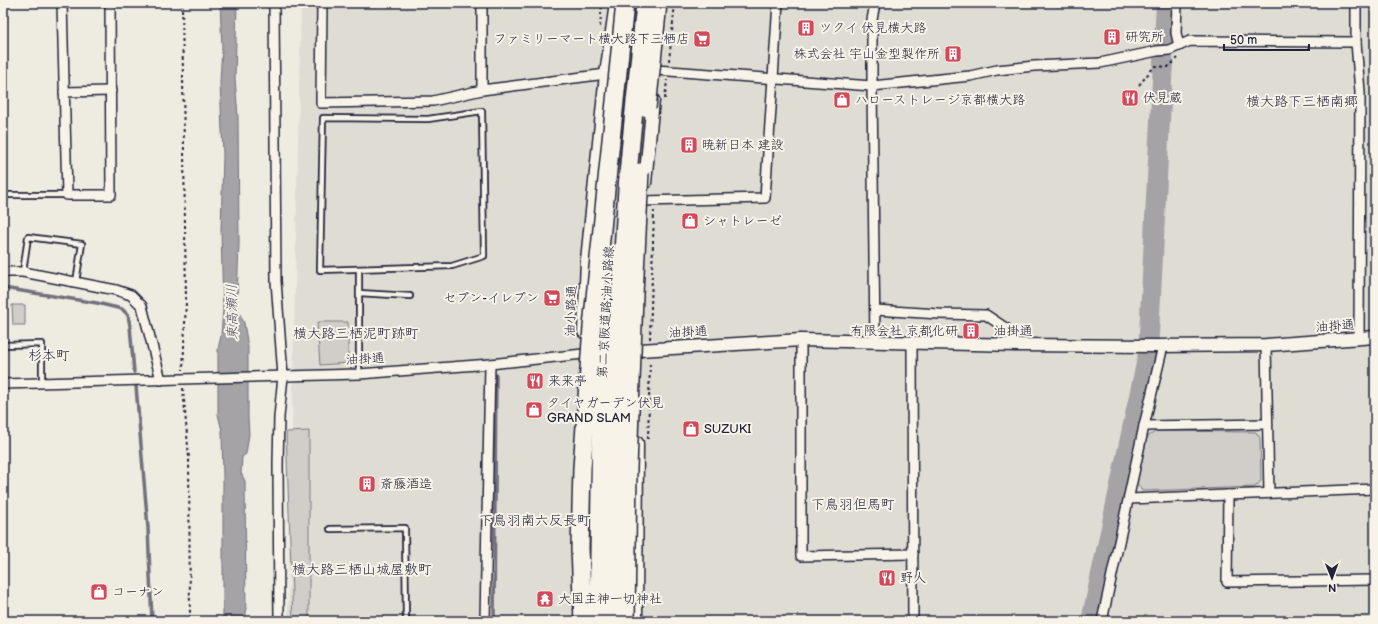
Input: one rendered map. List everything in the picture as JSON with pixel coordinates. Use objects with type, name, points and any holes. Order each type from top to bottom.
[{"type":"highway","points":[[582,621],[580,548],[582,468],[592,327],[625,3]]},
{"type":"highway","name":"第二京阪道路;油小路線","points":[[598,621],[601,420],[608,266],[614,179],[632,3]]},
{"type":"highway","name":"第二京阪道路;油小路線","points":[[613,621],[615,442],[619,316],[626,202],[646,3]]},
{"type":"highway","points":[[626,621],[628,469],[639,184],[658,3]]},
{"type":"street","points":[[62,3],[68,195],[111,195],[110,3]]},
{"type":"street","points":[[274,3],[276,281],[283,376],[279,417],[278,464],[279,621]]},
{"type":"street","points":[[322,3],[321,103],[433,101],[482,90],[606,74],[662,71],[872,86],[970,76],[1026,66],[1100,63],[1157,51],[1169,50],[1190,41],[1356,42]]},
{"type":"street","points":[[482,3],[482,90]]},
{"type":"street","name":"油小路通","points":[[582,621],[585,492],[583,354],[587,260],[606,74],[616,3]]},
{"type":"street","points":[[636,621],[637,349],[649,201],[662,71],[662,3]]},
{"type":"street","points":[[649,201],[765,198],[778,3]]},
{"type":"street","points":[[875,3],[872,20],[875,342]]},
{"type":"street","points":[[1177,3],[1176,33],[1179,46]]},
{"type":"street","points":[[1356,3],[1356,42],[1360,92],[1359,338]]},
{"type":"street","points":[[64,92],[111,91]]},
{"type":"street","points":[[3,272],[22,272],[116,290],[131,295],[142,306],[161,380]]},
{"type":"street","points":[[875,310],[986,315],[1007,329],[1016,345]]},
{"type":"street","name":"油掛通","points":[[3,384],[359,374],[490,364],[637,349],[801,340],[1016,345],[1159,346],[1266,345],[1375,337]]},
{"type":"street","points":[[801,340],[801,556],[913,554]]},
{"type":"street","points":[[912,343],[913,621]]},
{"type":"street","points":[[1266,345],[1268,493]]},
{"type":"street","points":[[1102,621],[1129,499],[1159,346]]},
{"type":"street","points":[[485,621],[490,364]]},
{"type":"street","points":[[1144,426],[1267,424]]},
{"type":"street","points":[[1129,499],[1375,489]]},
{"type":"street","points":[[1228,495],[1227,582],[1375,580]]},
{"type":"lane","points":[[482,111],[484,256],[452,266],[359,269],[320,270],[323,118],[428,119],[482,111]]},
{"type":"lane","points":[[3,195],[68,195]]},
{"type":"lane","points":[[22,272],[28,237],[82,244],[76,282]]},
{"type":"lane","points":[[359,269],[359,374]]},
{"type":"lane","points":[[359,293],[410,296]]},
{"type":"lane","points":[[3,345],[42,344],[42,383]]},
{"type":"lane","points":[[330,529],[405,528],[406,621]]},
{"type":"path","points":[[182,3],[186,301],[183,379],[189,458],[190,621]]},
{"type":"path","points":[[665,102],[662,71],[675,3]]},
{"type":"path","points":[[1140,85],[1154,67],[1168,67]]},
{"type":"path","points":[[648,440],[650,349],[649,201]]},
{"type":"shaded area","points":[[301,3],[1375,3],[1375,621],[288,621]]},
{"type":"shaded area","points":[[12,305],[25,305],[25,325],[13,325]]},
{"type":"shaded area","points":[[317,322],[348,322],[348,363],[320,365]]},
{"type":"shaded area","points":[[309,431],[309,621],[293,621],[286,432]]},
{"type":"shaded area","points":[[1157,431],[1256,432],[1260,438],[1261,481],[1255,487],[1142,491],[1137,483],[1147,437]]},
{"type":"water","name":"東高瀬川","points":[[220,3],[237,3],[235,78],[238,117],[239,243],[237,298],[238,310],[244,323],[248,347],[249,434],[246,454],[242,457],[241,473],[245,481],[246,621],[223,621],[222,431],[218,414],[218,349],[221,336],[223,309],[221,230],[223,155],[220,82],[222,47]]},
{"type":"waterway","points":[[1091,621],[1148,354],[1166,3]]},
{"type":"waterway","points":[[3,288],[97,303],[122,309],[128,315],[134,372]]},
{"type":"waterway","points":[[494,621],[496,375]]},
{"type":"waterway","points":[[136,386],[148,528],[152,621]]},
{"type":"place","name":"ツクイ 伏見横大路","points":[[806,28]]},
{"type":"place","name":"研究所","points":[[1112,37]]},
{"type":"place","name":"ファミリーマート横大路下三栖店","points":[[702,39]]},
{"type":"place","name":"株式会社 宇山金型製作所","points":[[953,54]]},
{"type":"place","name":"伏見蔵","points":[[1130,98]]},
{"type":"place","name":"ハローストレージ京都横大路","points":[[842,100]]},
{"type":"place","name":"暁新日本 建設","points":[[689,145]]},
{"type":"place","name":"シャトレーゼ","points":[[690,221]]},
{"type":"place","name":"セブン-イレブン","points":[[552,298]]},
{"type":"place","name":"有限会社 京都化研","points":[[971,331]]},
{"type":"place","name":"来来亭","points":[[535,381]]},
{"type":"place","name":"タイヤガーデン伏見 GRAND SLAM","points":[[534,410]]},
{"type":"place","name":"SUZUKI","points":[[691,429]]},
{"type":"place","name":"斎藤酒造","points":[[367,484]]},
{"type":"place","name":"野人","points":[[887,578]]},
{"type":"place","name":"コーナン","points":[[99,592]]},
{"type":"place","name":"大国主神一切神社","points":[[545,599]]},
{"type":"district","name":"横大路下三栖南郷","points":[[1302,101]]},
{"type":"district","name":"横大路三栖泥町跡町","points":[[356,333]]},
{"type":"district","name":"杉本町","points":[[49,355]]},
{"type":"district","name":"下鳥羽但馬町","points":[[853,504]]},
{"type":"district","name":"下鳥羽南六反長町","points":[[535,520]]},
{"type":"district","name":"横大路三栖山城屋敷町","points":[[362,569]]}]
